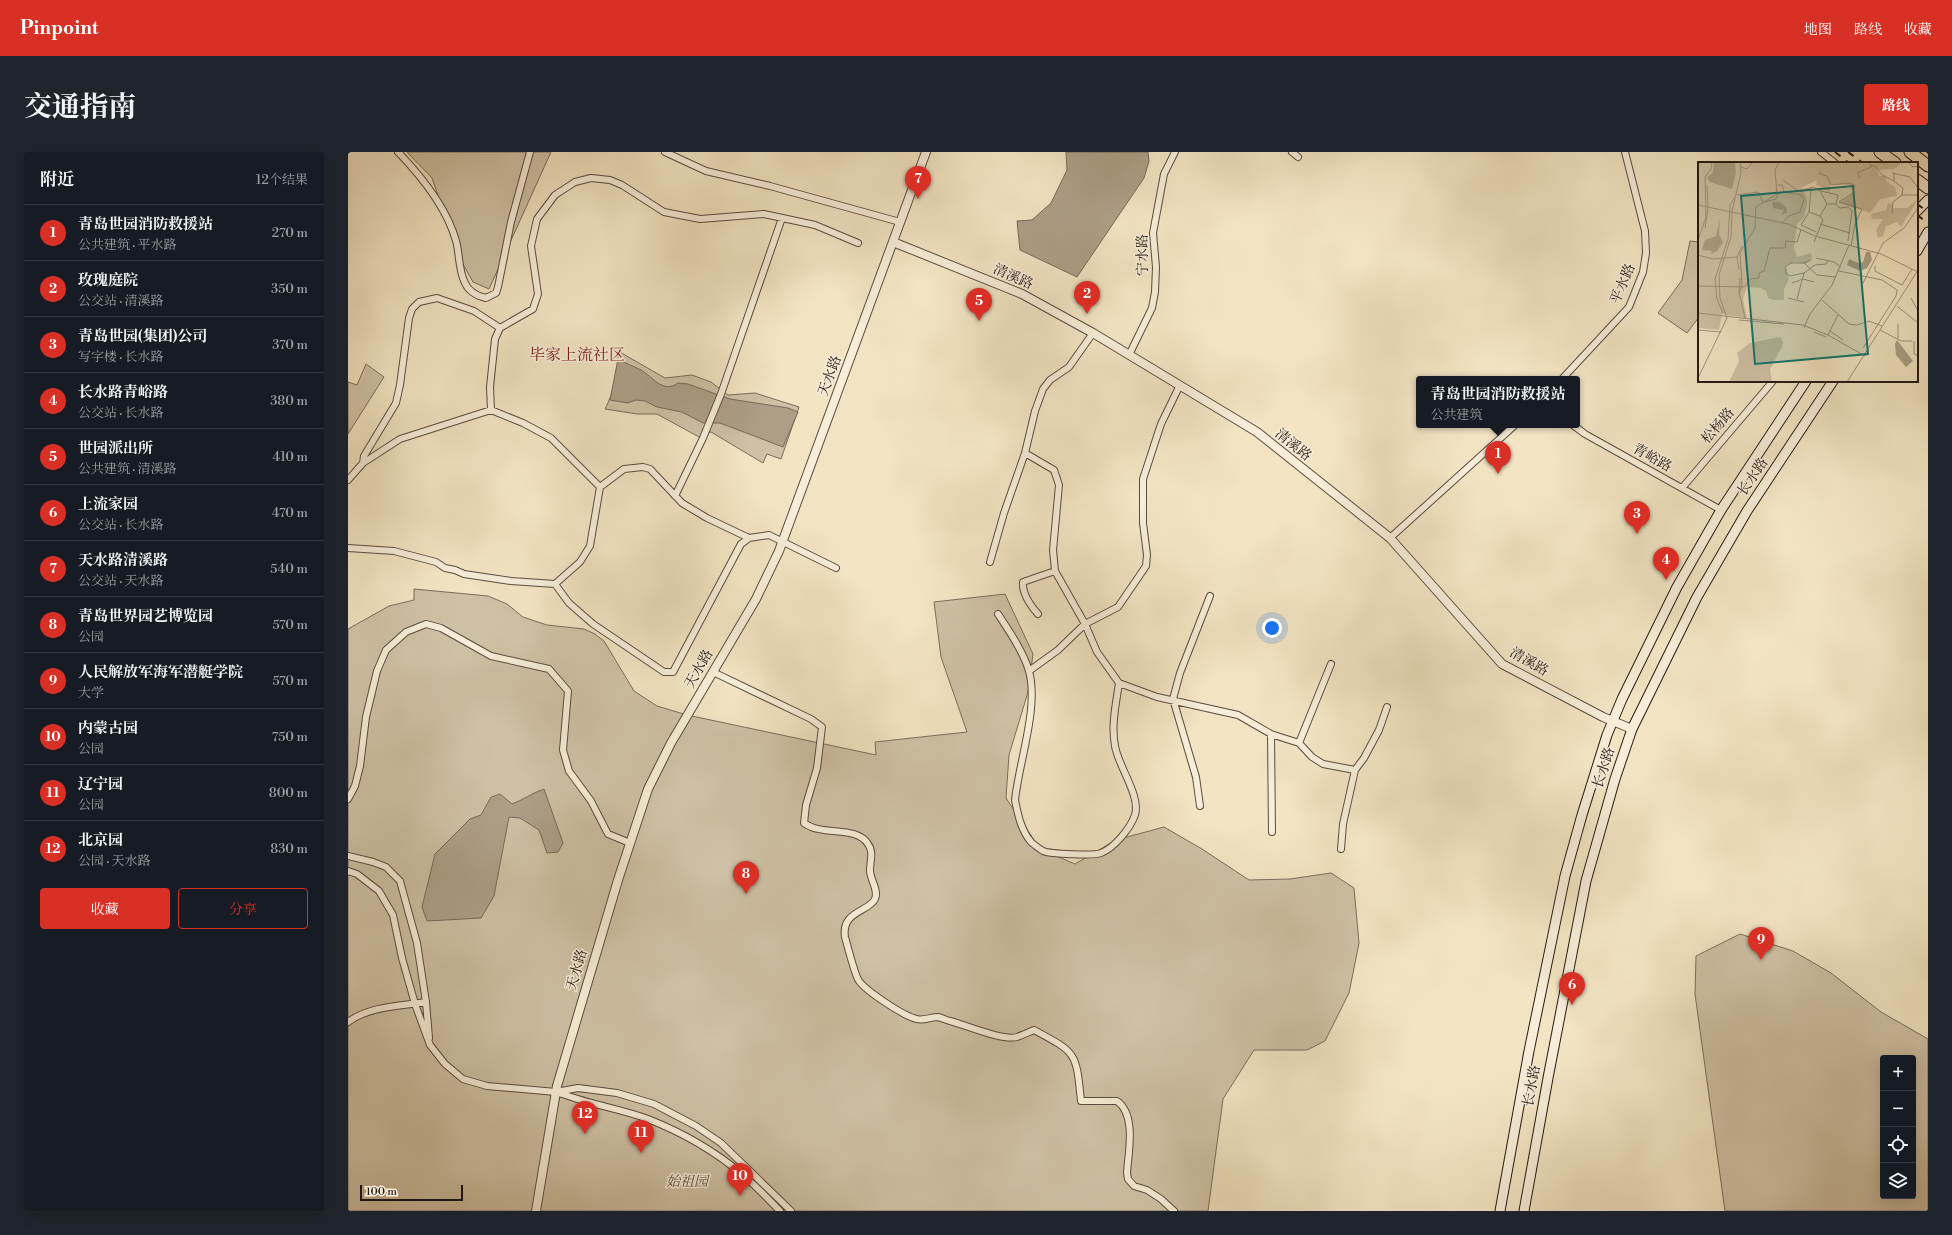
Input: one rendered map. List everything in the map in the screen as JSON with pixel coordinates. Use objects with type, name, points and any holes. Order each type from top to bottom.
[{"type":"highway","points":[[1880,152],[1894,162]]},
{"type":"highway","points":[[1910,152],[1928,166]]},
{"type":"highway","points":[[1918,181],[1928,188]]},
{"type":"main road","points":[[1918,211],[1928,200]]},
{"type":"main road","points":[[1918,250],[1928,232]]},
{"type":"main road","points":[[1918,250],[1928,242]]},
{"type":"main road","name":"长水路","points":[[1500,1211],[1529,1051],[1565,876],[1582,815],[1613,721],[1677,587],[1721,510],[1805,382]]},
{"type":"main road","name":"长水路","points":[[1524,1211],[1586,881],[1615,779],[1632,729],[1697,597],[1747,511],[1832,382]]},
{"type":"street","points":[[398,152],[428,188],[450,223],[456,242],[460,271],[465,284],[478,296],[486,298],[496,293],[498,287],[511,222],[530,152]]},
{"type":"street","points":[[665,152],[706,171],[770,186],[900,222]]},
{"type":"street","name":"天水路","points":[[536,1211],[556,1092],[630,843],[648,789],[671,743],[756,599],[782,541],[926,152]]},
{"type":"street","name":"宁水路","points":[[1129,355],[1152,308],[1155,292],[1156,267],[1153,233],[1164,174],[1175,152]]},
{"type":"street","points":[[1292,152],[1298,157]]},
{"type":"street","name":"平水路","points":[[1565,376],[1629,307],[1643,272],[1646,253],[1645,230],[1625,152]]},
{"type":"street","points":[[1821,152],[1834,162]]},
{"type":"street","points":[[491,410],[490,387],[496,339],[500,328],[533,309],[538,294],[531,246],[535,225],[542,211],[555,195],[575,182],[591,178],[610,180],[622,185],[664,212],[700,219],[764,214],[815,225],[858,243]]},
{"type":"street","points":[[675,496],[703,438],[721,394],[782,218]]},
{"type":"street","name":"清溪路","points":[[893,242],[1022,294],[1093,333],[1257,432],[1390,538],[1502,664],[1613,721],[1632,729]]},
{"type":"street","points":[[363,463],[364,456],[396,403],[400,385],[409,318],[412,309],[415,306],[424,300],[437,298],[474,311],[500,328]]},
{"type":"street","points":[[990,562],[1004,513],[1026,453],[1035,411],[1043,389],[1050,380],[1069,367],[1093,333]]},
{"type":"street","name":"松杨路","points":[[1682,488],[1772,382]]},
{"type":"street","points":[[1029,671],[1058,650],[1085,624],[1118,607],[1146,566],[1147,555],[1143,523],[1144,479],[1161,424],[1180,386]]},
{"type":"street","points":[[348,480],[363,463],[400,439],[491,410],[523,423],[551,438],[600,487]]},
{"type":"street","points":[[1390,538],[1511,428]]},
{"type":"street","name":"青峪路","points":[[1577,428],[1585,434],[1721,510]]},
{"type":"street","points":[[1026,453],[1054,470],[1059,485],[1053,550],[1055,571],[1085,624],[1096,652],[1119,683],[1157,697],[1172,699],[1238,715],[1270,734],[1298,743],[1312,757],[1323,764],[1355,770]]},
{"type":"street","points":[[348,548],[394,551],[436,562],[445,568],[456,570],[464,574],[511,581],[555,584],[580,562],[590,546],[600,487],[624,469],[643,467],[650,469],[682,503],[707,518],[749,538]]},
{"type":"street","points":[[555,584],[569,603],[593,624],[664,672],[669,673],[673,672],[741,544],[749,538],[770,535],[836,568]]},
{"type":"street","points":[[1038,614],[1025,593],[1022,586],[1023,582],[1055,571]]},
{"type":"street","points":[[1200,806],[1196,777],[1172,699],[1180,673],[1210,596]]},
{"type":"street","points":[[998,614],[1012,636],[1029,671],[1031,703],[1016,800],[1018,815],[1023,829],[1032,842],[1044,851],[1088,855],[1100,854],[1110,847],[1129,826],[1134,816],[1135,803],[1115,747],[1113,719],[1119,683]]},
{"type":"street","points":[[348,799],[355,786],[360,766],[366,717],[377,671],[386,650],[406,632],[426,624],[441,628],[491,656],[549,669],[568,691],[563,750],[569,772],[591,801],[608,834],[630,843]]},
{"type":"street","points":[[1298,743],[1331,664]]},
{"type":"street","points":[[712,672],[799,715],[811,719],[822,727],[817,768],[806,805],[804,823],[816,830],[854,834],[863,838],[869,844],[872,853],[870,875],[876,892],[876,898],[873,902],[853,915],[846,928],[845,937],[859,981],[880,1000],[917,1019],[939,1017],[1003,1036],[1016,1037],[1034,1030],[1059,1043],[1068,1050],[1078,1066],[1081,1101],[1109,1100],[1117,1101],[1121,1104],[1131,1135],[1128,1179],[1134,1186],[1148,1190],[1161,1199],[1174,1211]]},
{"type":"street","points":[[1341,849],[1343,824],[1355,770],[1368,751],[1379,730],[1387,707]]},
{"type":"street","points":[[1270,734],[1272,832]]},
{"type":"street","points":[[348,856],[374,862],[386,867],[400,882],[417,943],[426,1002],[430,1045]]},
{"type":"street","points":[[348,871],[357,874],[379,891],[393,915],[402,958],[415,1004],[430,1045],[445,1064],[462,1079],[487,1086],[556,1092],[578,1088],[617,1093],[654,1104],[696,1126],[721,1143],[791,1211]]},
{"type":"street","points":[[348,1022],[357,1015],[377,1010],[426,1002]]},
{"type":"street","points":[[556,1092],[574,1099],[603,1105],[649,1119],[698,1144],[742,1174],[780,1211]]},
{"type":"green space","points":[[407,152],[551,152],[489,289],[473,282],[459,257],[432,178]]},
{"type":"green space","points":[[1690,241],[1698,242],[1698,318],[1687,333],[1658,313],[1682,280]]},
{"type":"green space","points":[[618,351],[665,378],[692,375],[711,382],[728,395],[755,393],[799,407],[781,459],[767,454],[763,463],[711,432],[699,437],[657,414],[637,414],[605,409],[611,396],[615,381]]},
{"type":"green space","points":[[366,364],[384,377],[348,434],[348,382],[357,385]]},
{"type":"green space","name":"始祖园","points":[[414,589],[488,596],[507,604],[523,617],[547,625],[584,629],[595,634],[604,641],[634,691],[657,706],[687,715],[876,755],[875,742],[967,732],[941,657],[934,602],[1005,594],[1033,654],[1028,692],[1009,755],[1006,798],[1040,849],[1075,864],[1116,840],[1164,827],[1202,849],[1249,880],[1290,879],[1331,873],[1354,888],[1359,943],[1349,993],[1325,1041],[1307,1050],[1254,1050],[1223,1099],[1208,1211],[348,1211],[348,629],[389,606],[414,600]]},
{"type":"green space","points":[[1740,934],[1793,951],[1831,973],[1881,1012],[1928,1039],[1928,1211],[1725,1211],[1695,994],[1696,956]]},
{"type":"shaded area","points":[[1066,152],[1148,152],[1149,161],[1144,178],[1077,277],[1020,250],[1017,221],[1032,220],[1051,203],[1067,170]]},
{"type":"shaded area","points":[[618,359],[641,370],[663,386],[673,386],[678,383],[688,384],[730,399],[788,408],[798,412],[783,447],[720,423],[703,423],[682,412],[657,407],[645,401],[636,400],[628,403],[610,400]]},
{"type":"shaded area","points":[[544,789],[563,843],[558,852],[547,853],[539,830],[520,818],[509,817],[494,896],[481,918],[427,921],[422,907],[435,854],[470,819],[481,815],[491,797],[500,794],[512,804]]},
{"type":"railway","points":[[1835,152],[1848,162]]},
{"type":"railway","points":[[1848,152],[1862,162]]},
{"type":"railway","points":[[1918,205],[1928,212]]},
{"type":"railway","points":[[1918,216],[1928,223]]},
{"type":"place","name":"天水路清溪路","points":[[918,199]]},
{"type":"place","name":"玫瑰庭院","points":[[1087,314]]},
{"type":"place","name":"世园派出所","points":[[979,321]]},
{"type":"place","name":"青岛世园消防救援站","points":[[1498,474]]},
{"type":"place","name":"青岛世园(集团)公司","points":[[1637,534]]},
{"type":"place","name":"长水路青峪路","points":[[1666,580]]},
{"type":"place","name":"青岛世界园艺博览园","points":[[746,894]]},
{"type":"place","name":"人民解放军海军潜艇学院","points":[[1761,960]]},
{"type":"place","name":"上流家园","points":[[1572,1005]]},
{"type":"place","name":"北京园","points":[[585,1134]]},
{"type":"place","name":"辽宁园","points":[[641,1153]]},
{"type":"place","name":"内蒙古园","points":[[740,1196]]},
{"type":"district","name":"毕家上流社区","points":[[577,355]]}]
